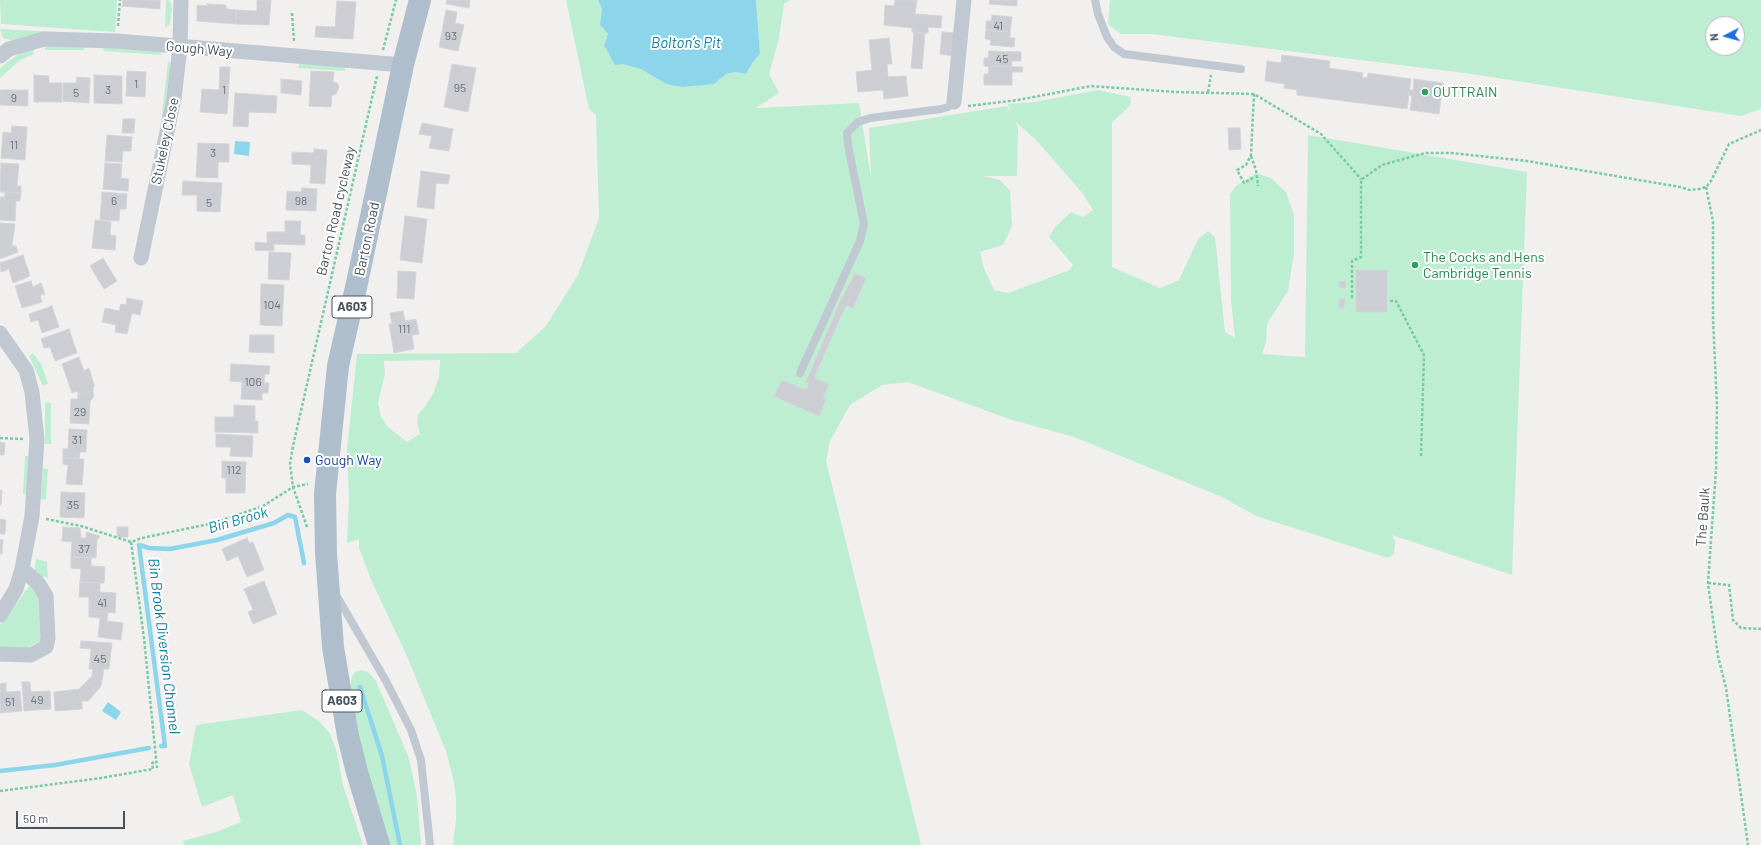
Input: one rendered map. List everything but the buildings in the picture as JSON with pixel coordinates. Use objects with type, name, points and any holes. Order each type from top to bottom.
[{"type":"main road","name":"Barton Road","points":[[327,581],[326,480],[338,366],[358,283],[403,65],[420,0]]},
{"type":"main road","name":"A603","points":[[327,581],[333,647],[348,736],[379,845]]},
{"type":"street","name":"Stukeley Close","points":[[141,258],[151,236],[174,98],[180,47],[180,0]]},
{"type":"street","points":[[954,102],[964,0]]},
{"type":"street","name":"Gough Way","points":[[0,56],[9,49],[44,39],[117,41],[403,65]]},
{"type":"street","points":[[0,333],[26,370],[32,392],[37,439],[32,516],[22,568],[16,589],[0,615]]},
{"type":"street","points":[[0,654],[31,655],[46,647],[48,638],[46,596],[38,583],[22,568]]},
{"type":"lane","points":[[1095,0],[1098,14],[1107,37],[1118,51],[1124,54],[1241,69]]},
{"type":"lane","points":[[800,372],[860,241],[864,224],[848,145],[847,133],[858,122],[870,118],[948,107],[954,102]]},
{"type":"lane","points":[[327,581],[386,681],[410,730],[421,760],[430,845]]},
{"type":"path","points":[[117,41],[120,0]]},
{"type":"path","name":"Barton Road cycleway","points":[[297,428],[380,62],[396,0]]},
{"type":"path","points":[[292,13],[293,56]]},
{"type":"path","points":[[1208,92],[1212,65]]},
{"type":"path","points":[[954,102],[959,107],[1018,100],[1091,86],[1254,94],[1321,134],[1361,180],[1361,257],[1352,261],[1352,298]]},
{"type":"path","points":[[1254,94],[1251,155],[1256,170],[1258,186]]},
{"type":"path","points":[[1361,180],[1382,165],[1425,153],[1451,153],[1527,161],[1680,187],[1690,190],[1706,187],[1712,181],[1729,144],[1761,130]]},
{"type":"path","points":[[1251,155],[1246,165],[1237,170],[1244,182],[1253,178]]},
{"type":"path","name":"The Baulk","points":[[1706,187],[1713,222],[1713,319],[1717,406],[1716,470],[1708,584],[1716,649],[1726,688],[1748,845]]},
{"type":"path","points":[[1390,300],[1396,301],[1424,355],[1421,456]]},
{"type":"path","points":[[0,438],[37,439]]},
{"type":"path","points":[[32,516],[81,526],[131,542],[142,538],[214,523],[263,506],[293,487],[326,480]]},
{"type":"path","points":[[131,542],[144,638],[157,768]]},
{"type":"path","points":[[1708,584],[1729,585],[1732,620],[1741,628],[1761,629]]},
{"type":"path","points":[[0,791],[101,778],[153,769],[152,763],[157,762]]},
{"type":"green space","points":[[0,0],[117,0],[115,32],[1,24]]},
{"type":"green space","points":[[166,0],[170,1],[172,7],[170,24],[165,28]]},
{"type":"green space","points":[[566,0],[598,0],[602,9],[600,25],[608,34],[604,45],[612,59],[641,69],[666,84],[714,84],[726,74],[735,72],[746,74],[760,54],[756,0],[790,0],[784,4],[779,38],[769,74],[779,93],[756,108],[859,103],[871,178],[869,128],[1007,106],[1010,112],[1008,104],[1035,102],[1098,90],[1131,97],[1130,106],[1112,122],[1112,267],[1160,288],[1179,280],[1198,239],[1208,231],[1215,237],[1225,332],[1235,338],[1231,301],[1230,194],[1236,186],[1256,173],[1271,178],[1286,192],[1294,215],[1294,253],[1288,291],[1267,324],[1266,342],[1262,354],[1305,357],[1308,135],[1527,172],[1512,575],[1392,535],[1395,541],[1394,554],[1388,558],[1256,516],[1222,497],[1074,437],[1009,419],[908,382],[882,385],[850,405],[830,441],[826,461],[921,845],[453,845],[456,819],[456,799],[454,782],[446,751],[406,654],[372,582],[359,548],[359,539],[347,543],[349,498],[347,450],[357,354],[516,353],[546,326],[578,275],[599,218],[596,115],[589,109]],"holes":[[[1016,122],[1037,141],[1083,194],[1093,210],[1083,217],[1071,212],[1055,227],[1049,237],[1073,265],[1070,270],[1008,293],[994,290],[984,268],[980,252],[1003,245],[1012,226],[1010,191],[1000,180],[983,176],[1017,176],[1018,129]],[[440,360],[439,377],[434,392],[424,408],[418,414],[417,423],[420,434],[407,442],[388,427],[381,417],[378,403],[385,374],[384,361]]]},
{"type":"green space","points":[[1110,0],[1761,0],[1761,109],[1741,116],[1472,74],[1151,34],[1121,34],[1108,24]]},
{"type":"green space","points":[[0,29],[56,32],[14,41],[3,38]]},
{"type":"green space","points":[[45,45],[85,46],[84,50],[45,50]]},
{"type":"green space","points":[[104,47],[156,50],[163,55],[103,51]]},
{"type":"green space","points":[[33,48],[34,54],[20,60],[0,78],[0,69],[6,63],[19,54]]},
{"type":"green space","points":[[168,61],[172,65],[167,123],[161,123]]},
{"type":"green space","points":[[299,64],[345,67],[345,71],[298,68]]},
{"type":"green space","points":[[33,353],[41,364],[48,383],[43,386],[29,356]]},
{"type":"green space","points":[[45,402],[51,403],[51,444],[45,444]]},
{"type":"green space","points":[[25,456],[30,456],[28,494],[23,494]]},
{"type":"green space","points":[[43,468],[48,469],[46,499],[40,500]]},
{"type":"green space","points":[[36,559],[47,562],[48,578],[34,574]]},
{"type":"green space","points":[[30,585],[41,597],[43,640],[24,649],[0,650],[0,625]]},
{"type":"green space","points":[[361,670],[368,672],[376,681],[409,758],[417,796],[421,845],[385,845],[377,819],[352,703],[350,687],[352,677],[355,672]]},
{"type":"green space","points":[[302,710],[320,722],[330,734],[336,749],[343,785],[363,845],[184,845],[183,841],[216,832],[241,822],[233,795],[202,807],[189,764],[196,725]]},
{"type":"water","name":"Bolton’s Pit","points":[[598,0],[756,0],[760,54],[746,74],[735,72],[726,74],[714,84],[682,87],[666,84],[641,69],[623,64],[615,65],[604,45],[608,34],[600,25],[602,9]]},
{"type":"water","points":[[235,141],[250,142],[249,156],[234,154]]},
{"type":"water","points":[[108,702],[121,712],[116,720],[102,711]]},
{"type":"waterway","name":"Bin Brook","points":[[161,746],[165,746],[139,545],[149,548],[170,549],[217,540],[274,523],[288,515],[295,517],[304,563]]},
{"type":"waterway","name":"Bin Brook","points":[[360,687],[382,756],[400,845]]},
{"type":"waterway","name":"Bin Brook Diversion Channel","points":[[0,771],[55,765],[149,748]]},
{"type":"place","name":"OUTTRAIN","points":[[1425,92]]},
{"type":"place","name":"The Cocks and Hens Cambridge Tennis","points":[[1415,265]]},
{"type":"place","name":"Gough Way","points":[[307,460]]}]
